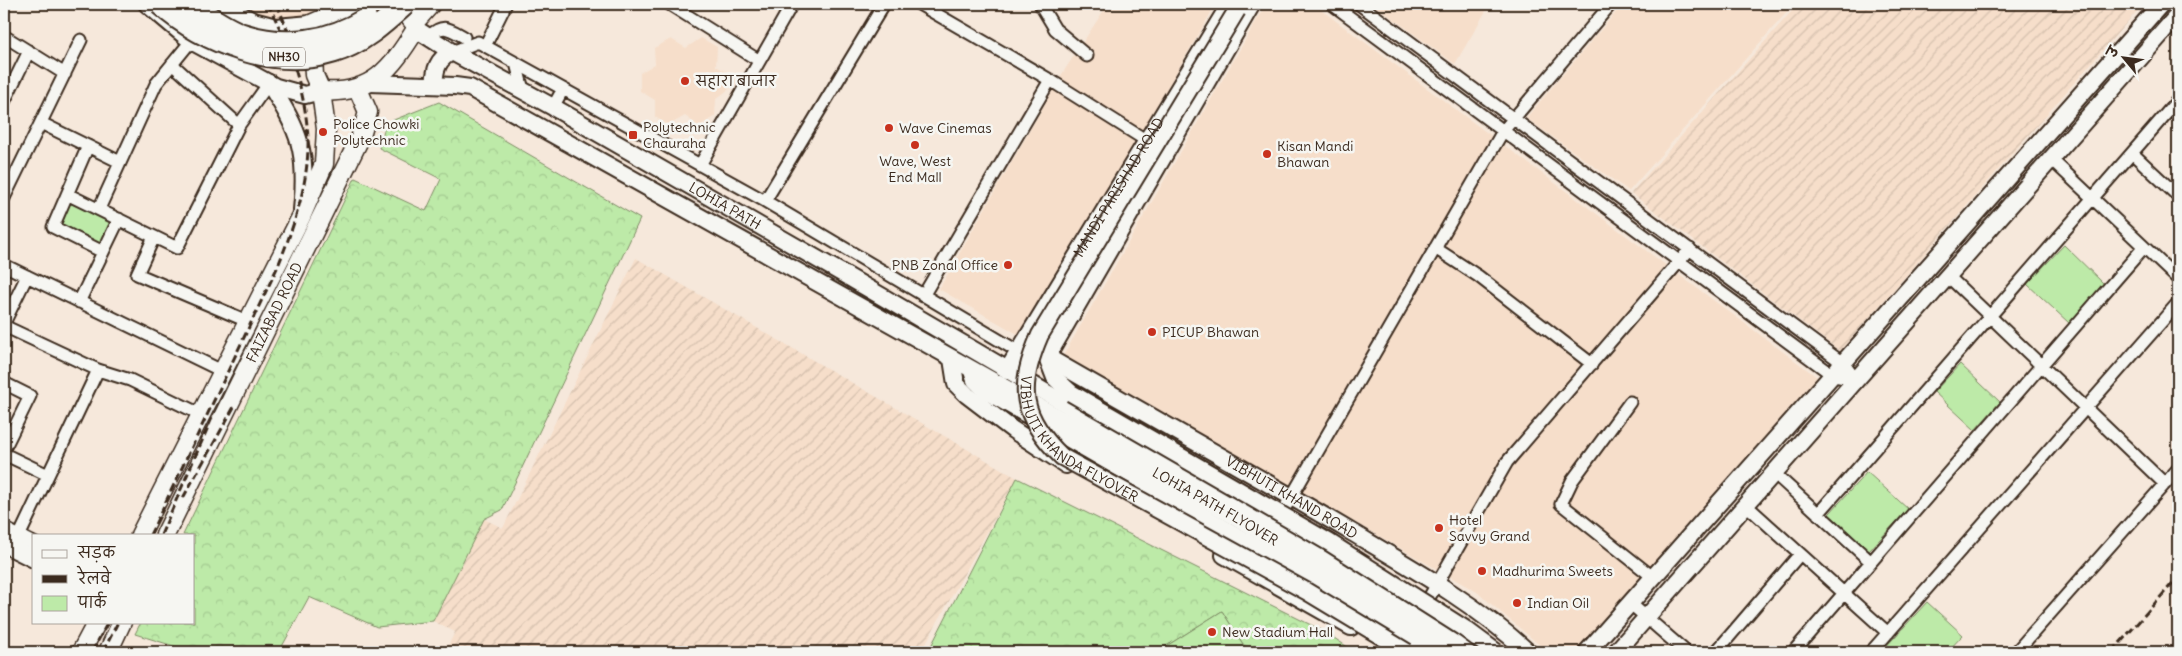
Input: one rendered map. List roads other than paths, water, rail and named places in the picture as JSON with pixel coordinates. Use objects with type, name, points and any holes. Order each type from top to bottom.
[{"type":"highway","name":"NH30","points":[[160,4],[177,19],[211,38],[267,56],[300,58],[333,52],[358,40],[381,25],[405,4]]},
{"type":"highway","name":"NH30","points":[[190,4],[242,34],[270,41],[302,42],[328,38],[351,28],[386,4]]},
{"type":"main road","points":[[148,4],[191,40],[269,83],[305,95],[321,91],[340,93],[364,86],[388,70],[419,30],[430,4]]},
{"type":"main road","points":[[222,4],[253,21],[276,27],[312,24],[357,4]]},
{"type":"main road","points":[[399,4],[419,30]]},
{"type":"main road","points":[[1047,358],[1252,4]]},
{"type":"main road","points":[[1587,652],[1839,370],[2161,4]]},
{"type":"main road","name":"MANDI PARISHAD ROAD","points":[[1007,371],[1147,141],[1235,6]]},
{"type":"main road","name":"VIBHUTI KHANDA FLYOVER","points":[[1235,6],[1040,335],[1029,359],[1025,387],[1026,406],[1044,439],[1062,457],[1306,591],[1407,652]]},
{"type":"main road","points":[[1616,652],[2178,15]]},
{"type":"main road","points":[[244,70],[256,58],[265,32],[264,24]]},
{"type":"main road","points":[[312,24],[314,75],[321,91]]},
{"type":"main road","name":"LOHIA PATH","points":[[419,30],[452,52],[553,107],[1032,385]]},
{"type":"main road","points":[[434,85],[438,63],[444,56],[452,52]]},
{"type":"main road","points":[[269,83],[297,133],[302,148],[305,178],[301,217]]},
{"type":"main road","name":"LOHIA PATH","points":[[364,86],[434,85],[470,88],[936,350]]},
{"type":"main road","name":"FAIZABAD ROAD","points":[[165,534],[362,136],[368,112],[364,86]]},
{"type":"main road","name":"FAIZABAD ROAD","points":[[140,534],[301,217],[324,164],[326,129],[321,91]]},
{"type":"main road","points":[[1047,303],[1070,317]]},
{"type":"main road","name":"LOHIA PATH FLYOVER","points":[[936,350],[1234,516],[1400,622],[1464,649]]},
{"type":"main road","name":"LOHIA PATH FLYOVER","points":[[1047,358],[1055,378],[1071,393],[1330,542],[1465,629],[1496,652]]},
{"type":"main road","name":"VIBHUTI KHAND ROAD","points":[[1047,358],[1291,496],[1437,583],[1528,652]]},
{"type":"main road","points":[[952,359],[956,384],[967,395],[1046,453],[1393,652]]},
{"type":"main road","name":"LOHIA PATH FLYOVER","points":[[1032,385],[1421,612],[1464,649]]},
{"type":"main road","points":[[10,540],[32,546]]},
{"type":"main road","points":[[10,540],[32,557]]},
{"type":"main road","points":[[1464,649],[1483,617]]},
{"type":"main road","name":"LOHIA PATH FLYOVER","points":[[1400,622],[1432,652]]},
{"type":"main road","points":[[82,652],[95,624]]},
{"type":"main road","points":[[108,652],[121,624]]},
{"type":"street","points":[[485,46],[506,4]]},
{"type":"street","points":[[669,4],[758,60]]},
{"type":"street","points":[[700,165],[758,60],[792,4]]},
{"type":"street","points":[[764,201],[884,4]]},
{"type":"street","points":[[919,4],[1050,80],[1147,141]]},
{"type":"street","points":[[1040,4],[1055,29],[1087,56]]},
{"type":"street","points":[[1332,4],[1680,262],[1856,380]]},
{"type":"street","points":[[1358,4],[1690,249],[1839,370]]},
{"type":"street","points":[[1275,526],[1503,131],[1611,4]]},
{"type":"street","points":[[2175,4],[2178,7]]},
{"type":"street","points":[[419,30],[448,28],[464,37]]},
{"type":"street","points":[[4,36],[65,74]]},
{"type":"street","points":[[4,198],[81,40]]},
{"type":"street","points":[[99,209],[156,84],[191,40]]},
{"type":"street","points":[[452,52],[478,42],[564,88],[764,201],[1019,352]]},
{"type":"street","points":[[4,102],[29,52]]},
{"type":"street","points":[[516,63],[523,90]]},
{"type":"street","points":[[172,64],[239,125]]},
{"type":"street","points":[[523,90],[534,72]]},
{"type":"street","points":[[923,296],[1050,80]]},
{"type":"street","points":[[69,194],[177,248],[239,125],[269,83]]},
{"type":"street","points":[[553,107],[564,88]]},
{"type":"street","points":[[1818,514],[2178,100]]},
{"type":"street","points":[[41,123],[120,162]]},
{"type":"street","points":[[88,146],[69,194],[53,227],[103,252]]},
{"type":"street","points":[[2132,153],[2178,196]]},
{"type":"street","points":[[2051,159],[2178,279]]},
{"type":"street","points":[[1614,214],[1641,212]]},
{"type":"street","points":[[79,302],[119,219]]},
{"type":"street","points":[[154,237],[137,274],[247,321]]},
{"type":"street","points":[[1794,652],[2144,247]]},
{"type":"street","points":[[1435,248],[1478,276],[1592,364]]},
{"type":"street","points":[[1421,612],[1508,462],[1690,249]]},
{"type":"street","points":[[4,265],[222,371]]},
{"type":"street","points":[[27,276],[4,325],[98,370],[130,380],[200,414]]},
{"type":"street","points":[[1948,276],[2165,484]]},
{"type":"street","points":[[1871,652],[2178,303]]},
{"type":"street","points":[[10,540],[48,475],[98,370]]},
{"type":"street","points":[[4,383],[30,396],[4,450]]},
{"type":"street","points":[[1630,402],[1572,481],[1562,504],[1654,578]]},
{"type":"street","points":[[4,454],[48,475]]},
{"type":"street","points":[[2016,652],[2178,469]]},
{"type":"street","points":[[1774,473],[1871,562]]},
{"type":"street","points":[[1746,504],[1888,633]]},
{"type":"street","points":[[1716,652],[1800,554]]},
{"type":"street","points":[[1631,604],[1686,652]]},
{"type":"railway","points":[[150,534],[278,266],[295,220],[303,188],[308,155],[307,121],[304,104],[289,52],[268,4]]},
{"type":"railway","points":[[277,4],[295,49]]},
{"type":"railway","points":[[183,498],[234,407]]},
{"type":"railway","points":[[161,534],[212,418]]},
{"type":"railway","points":[[2112,652],[2178,577]]},
{"type":"railway","points":[[92,652],[107,624]]},
{"type":"railway","points":[[103,652],[117,624]]},
{"type":"place","name":"सहारा बाजार","points":[[685,81]]},
{"type":"place","name":"Wave Cinemas","points":[[889,128]]},
{"type":"place","name":"Police Chowki Polytechnic","points":[[323,132]]},
{"type":"place","name":"Polytechnic Chauraha","points":[[633,135]]},
{"type":"place","name":"Wave, West End Mall","points":[[915,145]]},
{"type":"place","name":"Kisan Mandi Bhawan","points":[[1267,154]]},
{"type":"place","name":"PNB Zonal Office","points":[[1008,265]]},
{"type":"place","name":"PICUP Bhawan","points":[[1152,332]]},
{"type":"place","name":"Hotel Savvy Grand","points":[[1439,528]]},
{"type":"place","name":"Madhurima Sweets","points":[[1482,571]]},
{"type":"place","name":"Indian Oil","points":[[1517,603]]},
{"type":"place","name":"New Stadium Hall","points":[[1212,632]]}]
